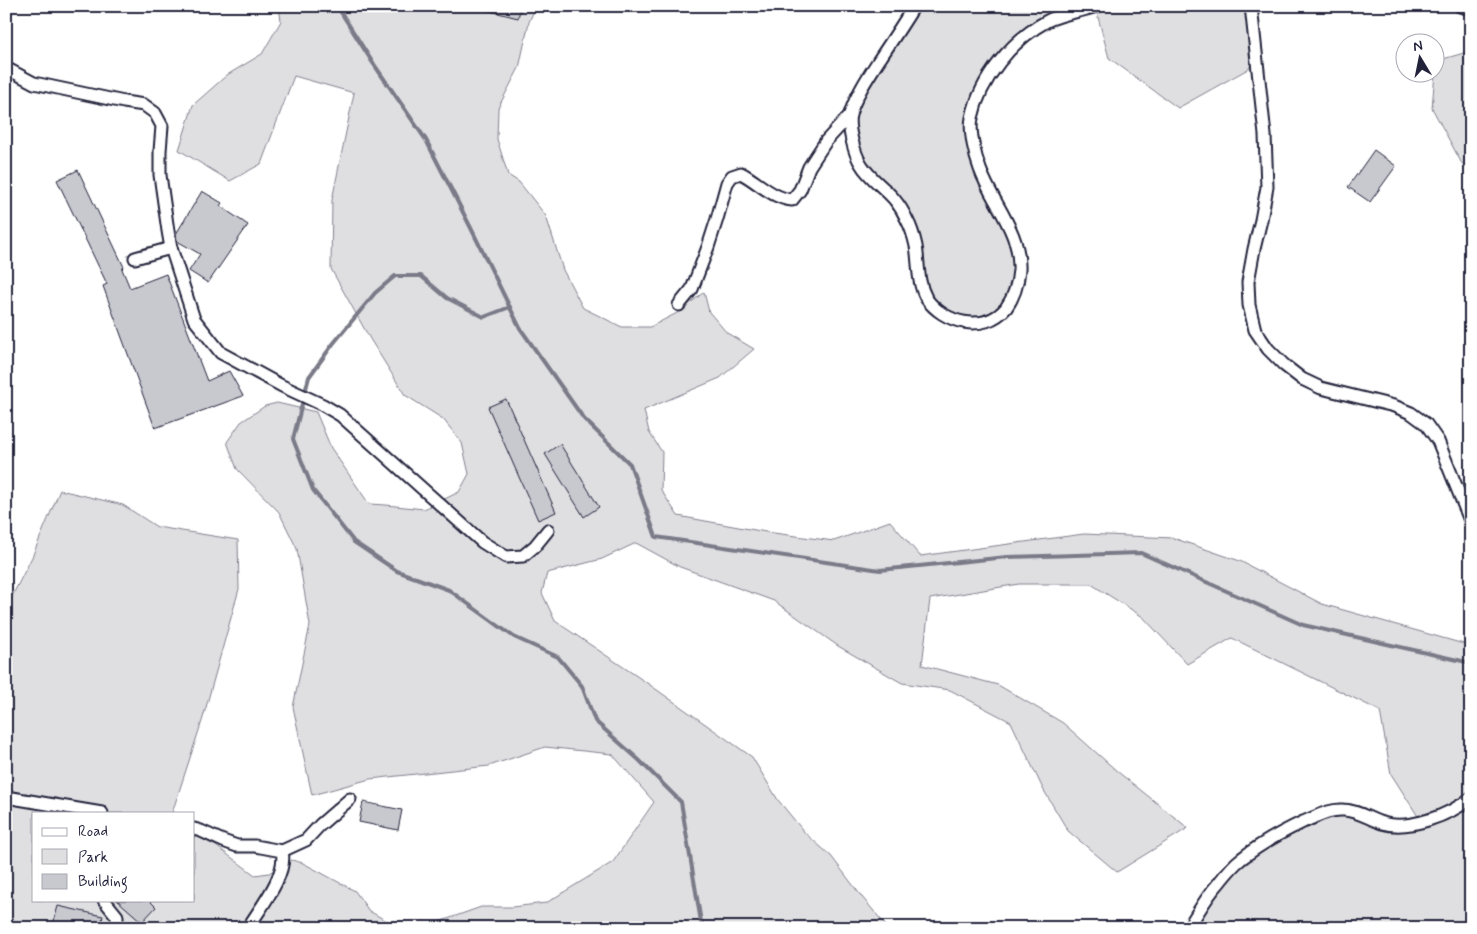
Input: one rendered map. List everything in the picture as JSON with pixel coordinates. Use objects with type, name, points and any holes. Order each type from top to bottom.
[{"type":"street","points":[[680,305],[692,289],[717,219],[727,183],[732,176],[741,173],[782,199],[792,200],[800,190],[809,167],[826,141],[850,115],[858,95],[870,74],[914,6]]},
{"type":"street","points":[[850,115],[851,136],[860,163],[867,173],[895,200],[913,230],[920,281],[930,303],[940,313],[965,323],[980,323],[994,317],[1005,309],[1012,297],[1018,275],[1017,251],[1010,227],[992,196],[980,169],[973,142],[971,120],[979,97],[992,74],[1008,52],[1024,36],[1048,20],[1097,6]]},
{"type":"street","points":[[1251,6],[1265,134],[1267,187],[1248,282],[1248,305],[1255,330],[1268,349],[1302,379],[1322,388],[1394,406],[1411,413],[1426,424],[1438,441],[1471,523]]},
{"type":"street","points":[[1460,6],[1471,9]]},
{"type":"street","points":[[6,68],[34,83],[144,105],[156,113],[162,126],[160,175],[172,248],[194,319],[221,353],[340,415],[482,542],[506,557],[522,556],[535,546],[548,530]]},
{"type":"street","points":[[135,258],[172,248]]},
{"type":"street","points":[[6,797],[96,812]]},
{"type":"street","points":[[1188,928],[1216,885],[1240,859],[1271,839],[1300,824],[1327,812],[1343,810],[1356,812],[1385,824],[1418,823],[1442,816],[1471,798]]},
{"type":"street","points":[[195,829],[237,846],[256,846],[282,851],[306,840],[350,799]]},
{"type":"street","points":[[28,800],[34,812]]},
{"type":"street","points":[[248,928],[271,892],[284,858],[282,851]]},
{"type":"street","points":[[106,902],[117,916],[116,928]]},
{"type":"green space","points":[[279,6],[536,6],[529,22],[519,68],[498,108],[497,139],[508,175],[519,182],[546,216],[563,270],[583,308],[622,327],[650,327],[679,312],[704,292],[709,312],[727,333],[754,349],[720,378],[644,410],[649,432],[662,452],[661,490],[678,516],[766,532],[834,541],[890,521],[920,556],[1084,534],[1173,538],[1240,561],[1322,604],[1471,646],[1471,928],[1188,928],[1240,859],[1327,812],[1372,820],[1421,821],[1391,774],[1380,711],[1232,638],[1187,664],[1143,617],[1091,584],[1019,584],[930,599],[922,665],[998,685],[1063,723],[1118,772],[1188,828],[1117,872],[1068,831],[1043,789],[1011,722],[950,690],[902,683],[838,646],[774,601],[680,567],[636,543],[602,559],[547,573],[542,593],[555,621],[752,757],[778,800],[805,833],[831,856],[888,928],[422,928],[481,907],[512,907],[546,903],[613,862],[654,802],[612,754],[545,747],[489,766],[370,779],[312,795],[293,707],[310,625],[297,549],[279,512],[237,469],[227,442],[241,422],[265,406],[277,403],[316,412],[331,448],[369,504],[424,509],[459,492],[469,474],[462,443],[443,419],[405,395],[370,339],[331,269],[332,200],[354,93],[294,76],[261,164],[230,181],[179,150],[193,105],[227,75],[262,54],[281,21]]},
{"type":"green space","points":[[916,6],[1094,6],[1050,18],[994,73],[974,118],[982,167],[1013,225],[1015,296],[982,321],[953,318],[927,294],[915,229],[870,172],[857,150],[853,113]]},
{"type":"green space","points":[[1095,6],[1254,6],[1259,54],[1248,69],[1178,108],[1109,58]]},
{"type":"green space","points":[[1471,51],[1471,174],[1461,162],[1432,108],[1434,82],[1444,82],[1444,59]]},
{"type":"green space","points":[[60,490],[123,505],[157,527],[238,540],[239,589],[203,718],[172,812],[32,812],[32,902],[195,902],[195,836],[216,846],[255,875],[269,873],[292,860],[303,863],[355,891],[369,911],[398,927],[419,928],[6,928],[6,608],[32,557]]},
{"type":"building","points":[[486,6],[521,6],[518,18],[486,10]]},
{"type":"building","points":[[1374,150],[1396,166],[1370,202],[1348,187]]},
{"type":"building","points":[[78,170],[124,267],[122,269],[130,288],[166,274],[207,381],[229,371],[243,396],[155,428],[103,286],[107,284],[57,180]]},
{"type":"building","points":[[202,191],[222,203],[220,206],[248,225],[208,283],[189,271],[200,254],[177,241],[176,234]]},
{"type":"building","points":[[506,399],[556,512],[538,520],[488,407]]},
{"type":"building","points":[[560,444],[599,507],[584,517],[545,454]]},
{"type":"building","points":[[363,802],[402,810],[398,830],[359,822]]},
{"type":"building","points":[[119,902],[151,902],[156,907],[142,922]]},
{"type":"building","points":[[58,906],[103,916],[100,928],[52,928]]},
{"type":"waterway","points":[[337,6],[371,60],[426,140],[520,328],[584,419],[630,464],[656,537],[880,570],[1007,557],[1141,553],[1303,625],[1471,663]]},
{"type":"waterway","points":[[510,307],[484,317],[447,298],[421,276],[395,276],[375,293],[333,344],[309,377],[293,439],[313,490],[354,542],[397,571],[449,590],[514,637],[558,657],[582,686],[595,721],[639,760],[681,802],[703,928]]}]
